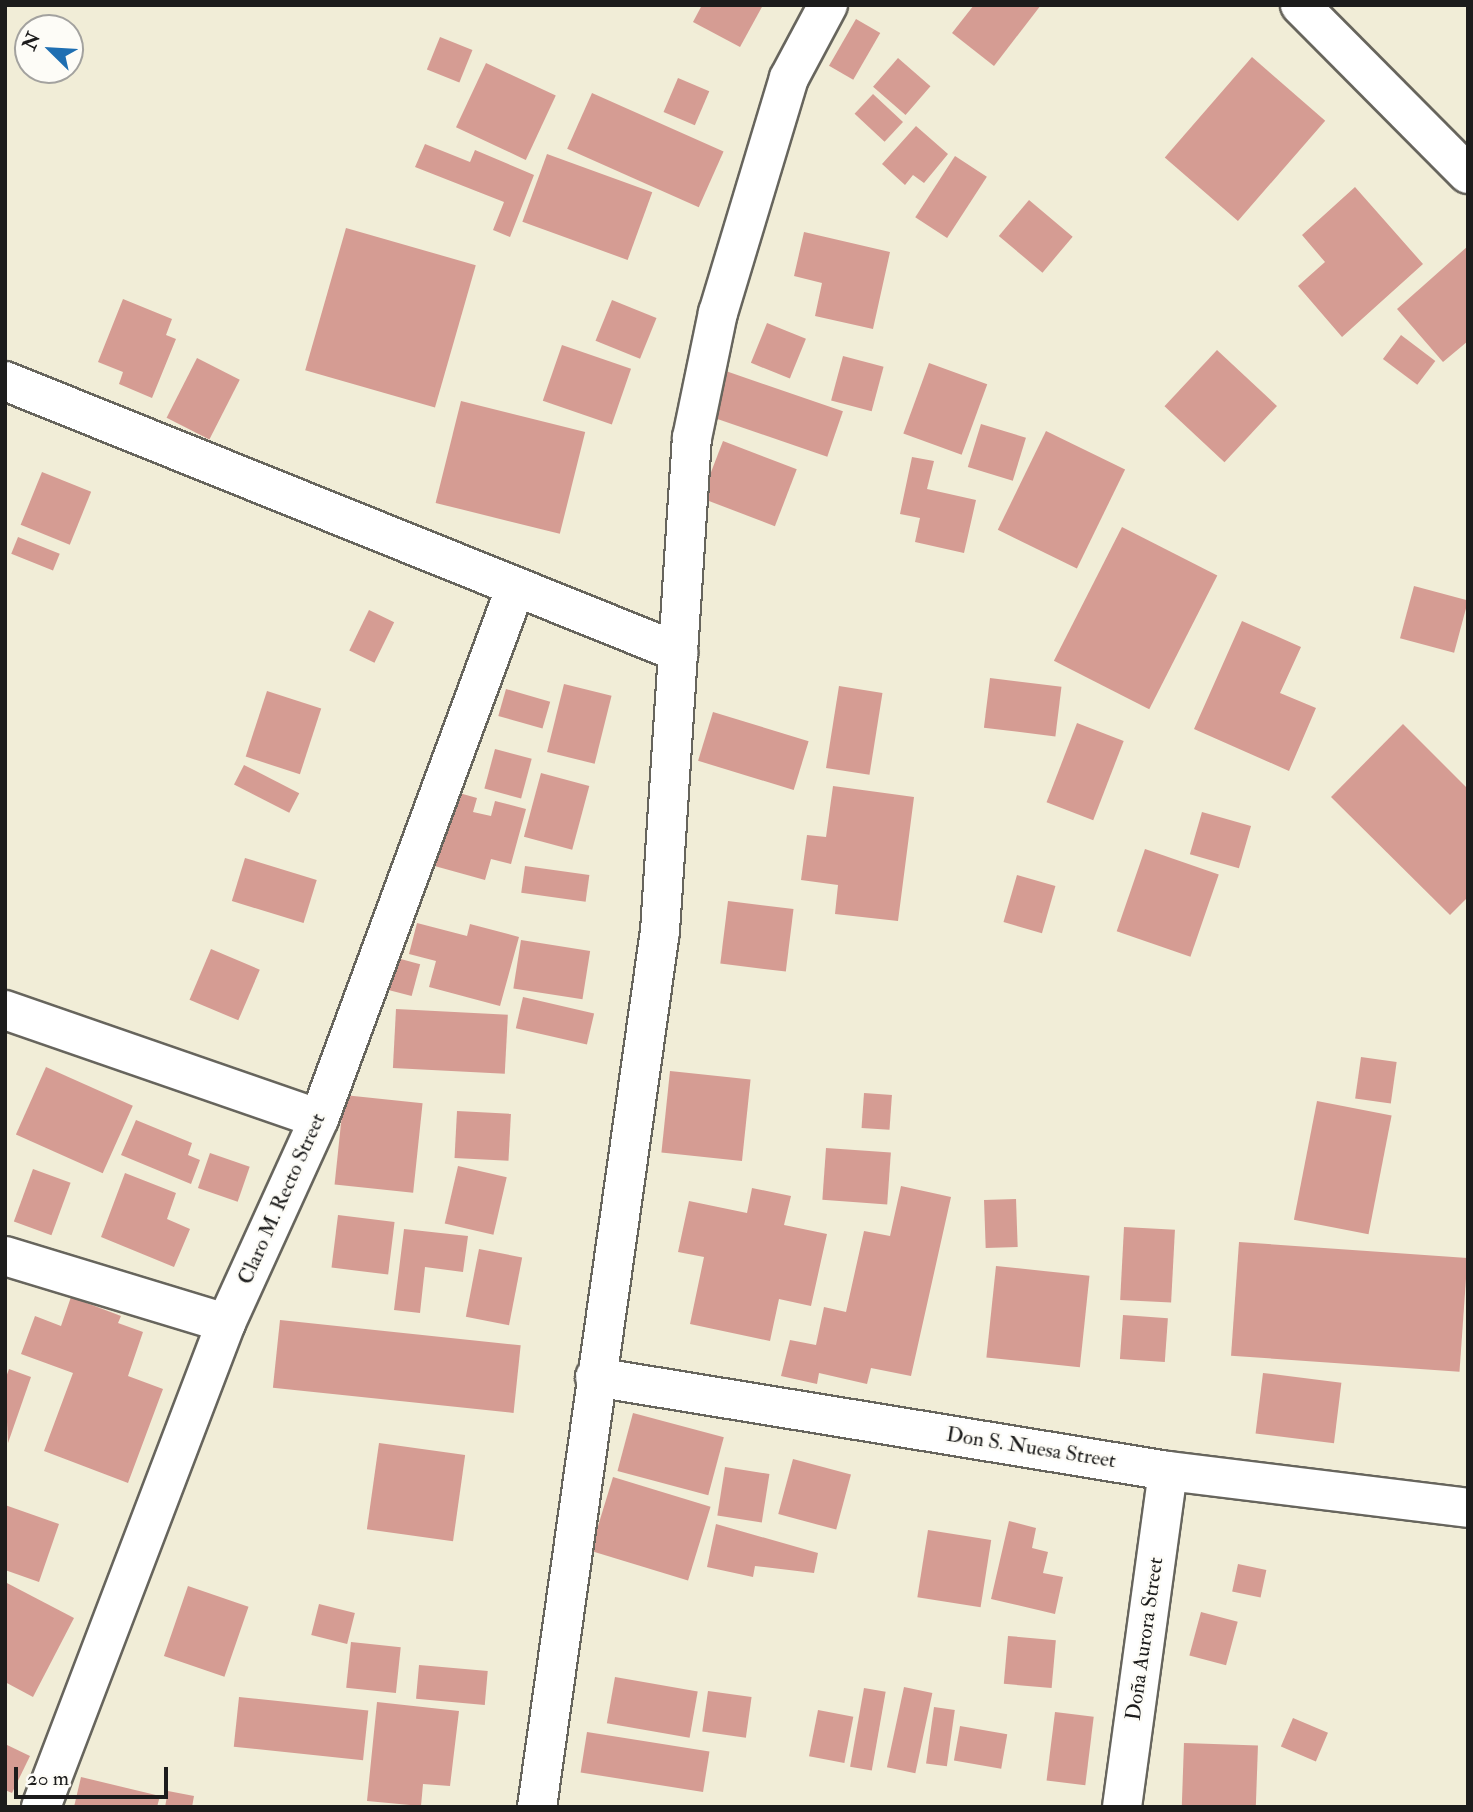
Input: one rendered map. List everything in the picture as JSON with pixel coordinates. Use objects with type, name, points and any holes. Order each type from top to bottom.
[{"type":"street","points":[[537,1807],[595,1377],[660,931],[692,438],[718,313],[789,78],[828,5]]},
{"type":"street","points":[[1300,5],[1468,174]]},
{"type":"street","points":[[5,381],[515,589],[678,652]]},
{"type":"street","name":"Claro M. Recto Street","points":[[41,1807],[226,1323],[319,1119],[515,589]]},
{"type":"street","points":[[5,1010],[319,1119]]},
{"type":"street","points":[[5,1256],[226,1323]]},
{"type":"street","name":"Don S. Nuesa Street","points":[[595,1377],[1168,1471],[1468,1508]]},
{"type":"street","name":"Doña Aurora Street","points":[[1122,1807],[1168,1471]]},
{"type":"building","points":[[702,5],[763,5],[740,47],[693,22]]},
{"type":"building","points":[[974,5],[1041,5],[994,66],[952,33]]},
{"type":"building","points":[[856,19],[880,33],[853,80],[829,66]]},
{"type":"building","points":[[440,37],[472,50],[459,83],[427,69]]},
{"type":"building","points":[[1252,57],[1325,121],[1238,221],[1165,157]]},
{"type":"building","points":[[898,58],[930,86],[906,115],[873,87]]},
{"type":"building","points":[[486,63],[556,96],[526,160],[456,127]]},
{"type":"building","points":[[678,78],[709,91],[695,125],[664,112]]},
{"type":"building","points":[[592,93],[724,152],[699,207],[567,149]]},
{"type":"building","points":[[873,94],[903,122],[885,142],[855,114]]},
{"type":"building","points":[[916,126],[948,154],[924,183],[913,175],[905,185],[882,164]]},
{"type":"building","points":[[425,144],[470,162],[475,150],[534,175],[510,237],[493,230],[504,202],[415,167]]},
{"type":"building","points":[[547,154],[652,192],[628,260],[522,222]]},
{"type":"building","points":[[955,156],[987,177],[947,238],[915,217]]},
{"type":"building","points":[[1355,187],[1423,264],[1342,337],[1298,286],[1325,262],[1302,235]]},
{"type":"building","points":[[1029,200],[1073,237],[1042,273],[999,236]]},
{"type":"building","points":[[346,228],[476,265],[435,407],[305,370]]},
{"type":"building","points":[[804,232],[890,252],[873,329],[815,316],[822,283],[794,276]]},
{"type":"building","points":[[1468,246],[1468,341],[1443,362],[1397,309]]},
{"type":"building","points":[[123,299],[172,319],[166,335],[176,339],[152,398],[119,384],[123,372],[98,362]]},
{"type":"building","points":[[612,300],[657,318],[640,359],[596,341]]},
{"type":"building","points":[[767,323],[806,339],[790,379],[751,363]]},
{"type":"building","points":[[1401,335],[1435,361],[1417,385],[1383,359]]},
{"type":"building","points":[[562,345],[631,369],[612,425],[543,401]]},
{"type":"building","points":[[1217,350],[1277,406],[1224,462],[1164,406]]},
{"type":"building","points":[[843,356],[884,367],[872,411],[831,400]]},
{"type":"building","points":[[197,358],[240,380],[209,439],[167,418]]},
{"type":"building","points":[[929,363],[987,384],[962,455],[903,433]]},
{"type":"building","points":[[720,369],[843,411],[827,457],[704,414]]},
{"type":"building","points":[[461,401],[585,432],[560,534],[436,503]]},
{"type":"building","points":[[981,424],[1026,438],[1013,481],[968,467]]},
{"type":"building","points":[[1046,431],[1125,470],[1077,568],[998,530]]},
{"type":"building","points":[[723,441],[797,469],[775,526],[701,498]]},
{"type":"building","points":[[912,457],[934,461],[927,489],[976,500],[964,553],[915,542],[920,518],[900,514]]},
{"type":"building","points":[[42,472],[91,492],[70,545],[21,525]]},
{"type":"building","points":[[1122,527],[1217,576],[1149,709],[1054,661]]},
{"type":"building","points":[[18,537],[60,554],[53,571],[11,554]]},
{"type":"building","points":[[1414,586],[1468,600],[1454,653],[1400,638]]},
{"type":"building","points":[[369,610],[394,622],[374,663],[349,650]]},
{"type":"building","points":[[1242,621],[1301,647],[1280,693],[1316,708],[1289,771],[1194,729]]},
{"type":"building","points":[[990,678],[1061,687],[1055,736],[984,728]]},
{"type":"building","points":[[564,684],[612,696],[595,764],[547,752]]},
{"type":"building","points":[[839,686],[882,693],[869,775],[826,768]]},
{"type":"building","points":[[506,689],[550,702],[543,729],[498,716]]},
{"type":"building","points":[[267,691],[321,709],[300,774],[246,757]]},
{"type":"building","points":[[713,712],[809,741],[794,790],[698,761]]},
{"type":"building","points":[[1077,723],[1124,741],[1093,820],[1047,802]]},
{"type":"building","points":[[1403,724],[1468,789],[1468,897],[1450,915],[1331,797]]},
{"type":"building","points":[[495,749],[532,759],[521,798],[484,789]]},
{"type":"building","points":[[244,765],[299,793],[289,813],[234,785]]},
{"type":"building","points":[[541,773],[589,786],[572,850],[524,837]]},
{"type":"building","points":[[833,786],[914,797],[898,921],[835,914],[838,885],[801,880],[807,835],[826,837]]},
{"type":"building","points":[[452,791],[477,798],[473,812],[491,816],[495,801],[526,809],[511,864],[491,859],[485,880],[431,865]]},
{"type":"building","points":[[1202,812],[1251,826],[1239,868],[1190,854]]},
{"type":"building","points":[[1145,849],[1219,874],[1190,957],[1117,931]]},
{"type":"building","points":[[245,858],[317,880],[304,923],[232,901]]},
{"type":"building","points":[[525,866],[589,875],[586,902],[521,893]]},
{"type":"building","points":[[1017,875],[1055,886],[1042,933],[1003,922]]},
{"type":"building","points":[[728,901],[794,909],[786,972],[720,964]]},
{"type":"building","points":[[417,923],[467,936],[470,924],[519,937],[500,1006],[429,987],[436,961],[409,954]]},
{"type":"building","points":[[521,940],[590,951],[582,999],[513,988]]},
{"type":"building","points":[[211,949],[260,970],[238,1020],[190,1000]]},
{"type":"building","points":[[397,958],[420,964],[412,996],[388,990]]},
{"type":"building","points":[[523,997],[594,1013],[587,1045],[516,1028]]},
{"type":"building","points":[[396,1009],[508,1015],[505,1074],[393,1068]]},
{"type":"building","points":[[1361,1057],[1397,1062],[1391,1104],[1355,1099]]},
{"type":"building","points":[[46,1067],[133,1106],[103,1173],[16,1135]]},
{"type":"building","points":[[670,1071],[751,1079],[742,1161],[661,1153]]},
{"type":"building","points":[[864,1093],[892,1095],[889,1130],[862,1128]]},
{"type":"building","points":[[344,1095],[423,1103],[413,1193],[335,1185]]},
{"type":"building","points":[[1317,1101],[1392,1116],[1369,1234],[1294,1220]]},
{"type":"building","points":[[457,1111],[511,1114],[508,1161],[455,1158]]},
{"type":"building","points":[[136,1120],[192,1143],[188,1155],[200,1160],[191,1184],[121,1155]]},
{"type":"building","points":[[826,1148],[891,1153],[887,1204],[822,1200]]},
{"type":"building","points":[[210,1153],[250,1167],[238,1202],[198,1188]]},
{"type":"building","points":[[458,1166],[507,1177],[493,1235],[445,1223]]},
{"type":"building","points":[[33,1169],[71,1183],[51,1235],[14,1222]]},
{"type":"building","points":[[125,1173],[176,1193],[167,1219],[190,1229],[174,1267],[101,1237]]},
{"type":"building","points":[[901,1186],[951,1197],[911,1376],[871,1368],[867,1384],[819,1373],[817,1384],[781,1376],[790,1340],[816,1345],[824,1307],[846,1312],[864,1231],[890,1236]]},
{"type":"building","points":[[752,1188],[791,1196],[784,1225],[827,1234],[811,1306],[779,1299],[770,1341],[690,1324],[704,1257],[678,1252],[689,1201],[747,1213]]},
{"type":"building","points":[[1016,1199],[1018,1247],[986,1248],[984,1200]]},
{"type":"building","points":[[338,1215],[395,1222],[388,1275],[332,1268]]},
{"type":"building","points":[[1124,1227],[1175,1230],[1171,1303],[1120,1300]]},
{"type":"building","points":[[404,1229],[468,1236],[463,1272],[425,1267],[420,1313],[394,1310]]},
{"type":"building","points":[[1239,1242],[1467,1258],[1459,1372],[1231,1356]]},
{"type":"building","points":[[479,1249],[522,1257],[509,1325],[466,1317]]},
{"type":"building","points":[[996,1266],[1089,1276],[1080,1367],[986,1357]]},
{"type":"building","points":[[71,1297],[121,1316],[118,1323],[143,1332],[128,1376],[163,1389],[128,1483],[44,1451],[73,1373],[21,1354],[35,1316],[61,1326]]},
{"type":"building","points":[[1123,1315],[1168,1318],[1165,1362],[1120,1359]]},
{"type":"building","points":[[280,1320],[521,1345],[514,1413],[273,1388]]},
{"type":"building","points":[[9,1369],[31,1377],[8,1443],[5,1380]]},
{"type":"building","points":[[1263,1373],[1341,1383],[1334,1443],[1256,1434]]},
{"type":"building","points":[[633,1413],[724,1437],[708,1495],[617,1471]]},
{"type":"building","points":[[379,1443],[465,1455],[453,1541],[367,1529]]},
{"type":"building","points":[[793,1459],[851,1475],[836,1530],[778,1514]]},
{"type":"building","points":[[725,1467],[769,1474],[762,1522],[717,1515]]},
{"type":"building","points":[[613,1477],[711,1507],[688,1580],[590,1551]]},
{"type":"building","points":[[5,1505],[59,1524],[39,1582],[5,1570]]},
{"type":"building","points":[[1009,1521],[1036,1528],[1032,1548],[1048,1552],[1043,1573],[1063,1577],[1055,1614],[991,1599]]},
{"type":"building","points":[[716,1524],[818,1553],[814,1573],[755,1566],[753,1577],[707,1567]]},
{"type":"building","points":[[928,1530],[991,1540],[981,1607],[917,1597]]},
{"type":"building","points":[[1238,1564],[1266,1570],[1261,1597],[1232,1591]]},
{"type":"building","points":[[5,1582],[74,1618],[33,1697],[5,1682]]},
{"type":"building","points":[[188,1586],[249,1607],[224,1677],[164,1656]]},
{"type":"building","points":[[319,1604],[355,1613],[347,1644],[311,1635]]},
{"type":"building","points":[[1201,1612],[1238,1622],[1226,1665],[1189,1655]]},
{"type":"building","points":[[1008,1636],[1056,1640],[1052,1688],[1004,1684]]},
{"type":"building","points":[[351,1642],[401,1647],[396,1693],[346,1688]]},
{"type":"building","points":[[419,1665],[488,1671],[485,1705],[416,1699]]},
{"type":"building","points":[[615,1677],[698,1692],[690,1738],[607,1723]]},
{"type":"building","points":[[904,1687],[932,1693],[915,1773],[887,1767]]},
{"type":"building","points":[[864,1688],[886,1692],[872,1771],[850,1767]]},
{"type":"building","points":[[708,1691],[752,1697],[746,1738],[702,1732]]},
{"type":"building","points":[[239,1697],[368,1711],[363,1760],[234,1747]]},
{"type":"building","points":[[377,1702],[459,1711],[450,1786],[423,1784],[421,1806],[367,1801]]},
{"type":"building","points":[[934,1707],[955,1710],[947,1766],[926,1763]]},
{"type":"building","points":[[818,1710],[853,1717],[844,1763],[809,1756]]},
{"type":"building","points":[[1055,1712],[1094,1717],[1085,1785],[1047,1780]]},
{"type":"building","points":[[1293,1718],[1328,1733],[1316,1761],[1281,1747]]},
{"type":"building","points":[[960,1726],[1007,1734],[1001,1769],[954,1760]]},
{"type":"building","points":[[587,1732],[709,1751],[703,1792],[581,1772]]},
{"type":"building","points":[[1184,1743],[1258,1746],[1256,1807],[1182,1807]]},
{"type":"building","points":[[5,1744],[30,1756],[12,1793],[5,1790]]},
{"type":"building","points":[[81,1777],[160,1796],[157,1807],[74,1807]]},
{"type":"building","points":[[168,1791],[194,1796],[192,1807],[165,1807]]}]
